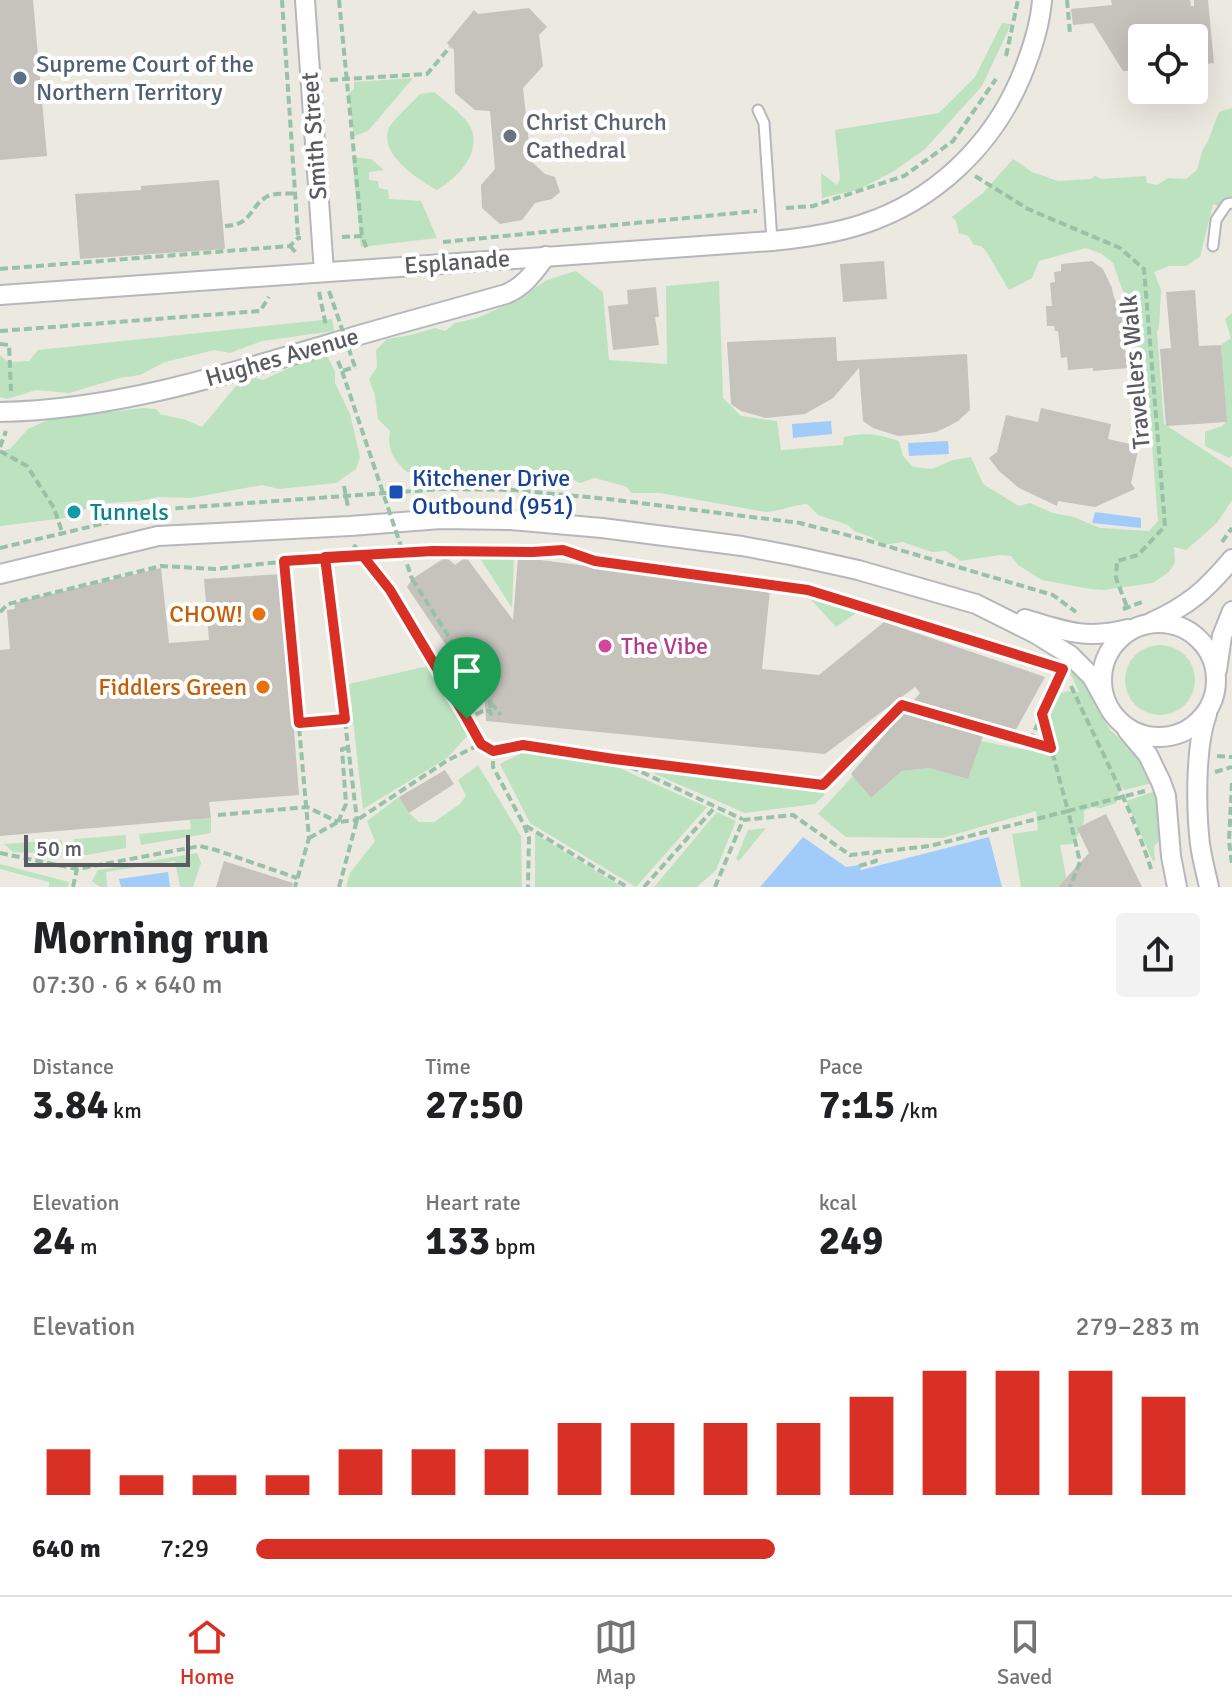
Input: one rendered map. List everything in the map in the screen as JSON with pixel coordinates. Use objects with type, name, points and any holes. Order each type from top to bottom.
[{"type":"street","name":"Smith Street","points":[[305,0],[324,272]]},
{"type":"street","name":"Esplanade","points":[[0,295],[772,241],[841,231],[875,220],[933,189],[978,148],[1016,88],[1040,21],[1042,0]]},
{"type":"street","name":"Hughes Avenue","points":[[0,412],[66,408],[136,396],[276,360],[506,294],[522,286],[546,256]]},
{"type":"street","points":[[3,573],[158,536],[441,519],[511,520],[742,546],[858,570],[1079,634],[1106,634],[1142,626],[1176,625],[1191,632],[1203,643],[1212,658],[1216,676]]},
{"type":"street","points":[[1211,704],[1205,715],[1180,733],[1152,737],[1139,733],[1113,712],[1103,691],[1102,675],[1105,659],[1120,637],[1179,610],[1199,595],[1225,553]]},
{"type":"street","points":[[976,604],[1070,655],[1092,677],[1113,712],[1148,755],[1166,796],[1177,887]]},
{"type":"street","points":[[1209,887],[1200,845],[1201,736],[1216,691],[1222,636],[1232,611]]},
{"type":"lane","points":[[758,110],[764,123],[772,241]]},
{"type":"lane","points":[[1213,246],[1216,220],[1227,204],[1232,203]]},
{"type":"path","points":[[0,269],[290,246],[298,238],[282,0]]},
{"type":"path","points":[[339,0],[362,236]]},
{"type":"path","points":[[781,209],[813,206],[904,176],[953,141],[1003,68],[1018,0]]},
{"type":"path","points":[[1067,0],[1070,33]]},
{"type":"path","points":[[287,82],[427,74],[450,47]]},
{"type":"path","name":"Travellers Walk","points":[[961,166],[1028,209],[1120,248],[1144,269],[1165,526],[1138,555],[1117,561],[1116,578],[1127,607],[1154,598]]},
{"type":"path","points":[[225,226],[247,219],[258,204],[272,194],[295,193]]},
{"type":"path","points":[[431,243],[765,210]]},
{"type":"path","points":[[306,293],[329,291],[355,367],[342,371],[412,579],[501,715]]},
{"type":"path","points":[[319,292],[326,327]]},
{"type":"path","points":[[0,331],[260,311],[270,296]]},
{"type":"path","points":[[0,344],[9,345]]},
{"type":"path","points":[[0,451],[27,466],[54,508],[71,557]]},
{"type":"path","points":[[344,486],[348,509]]},
{"type":"path","points":[[1225,553],[1232,528]]},
{"type":"path","points":[[0,612],[8,604],[161,566],[215,569],[325,557],[433,551],[563,550],[595,561],[808,590],[1050,665]]},
{"type":"path","points":[[363,556],[390,590],[481,744],[493,751],[523,745],[823,785],[902,705],[1051,748]]},
{"type":"path","points":[[325,557],[357,820],[339,887]]},
{"type":"path","points":[[284,561],[309,838],[295,887]]},
{"type":"path","points":[[1030,741],[1063,669],[1122,797],[1153,875]]},
{"type":"path","points":[[467,719],[483,711],[490,711],[491,714],[490,701]]},
{"type":"path","points":[[1042,714],[1080,862],[1070,887]]},
{"type":"path","points":[[299,723],[345,719]]},
{"type":"path","points":[[309,838],[338,822],[357,820],[448,760],[481,744]]},
{"type":"path","points":[[338,822],[346,804],[342,749],[349,748]]},
{"type":"path","points":[[493,751],[493,767],[529,838],[528,887]]},
{"type":"path","points":[[614,759],[743,820],[793,815],[850,855],[930,846],[1163,787]]},
{"type":"path","points":[[1199,777],[1232,767]]},
{"type":"path","points":[[1232,783],[1229,841],[1232,864]]},
{"type":"path","points":[[218,815],[307,807],[338,822]]},
{"type":"path","points":[[644,887],[715,807]]},
{"type":"path","points":[[715,887],[743,820]]},
{"type":"path","points":[[524,825],[627,887]]},
{"type":"path","points":[[0,853],[77,869],[200,846],[297,878]]},
{"type":"path","points":[[859,866],[876,861],[874,852]]},
{"type":"path","points":[[73,887],[77,869]]},
{"type":"green space","points":[[1002,23],[1011,24],[982,86],[925,149],[894,171],[860,189],[822,198],[821,173],[837,185],[840,179],[835,130],[939,113],[975,77]]},
{"type":"green space","points":[[413,78],[368,131],[354,136],[348,94],[354,89],[354,82]]},
{"type":"green space","points":[[434,92],[465,119],[474,137],[466,164],[437,190],[402,165],[389,147],[387,138],[391,125],[420,94]]},
{"type":"green space","points":[[1232,108],[1232,196],[1220,207],[1213,204],[1200,257],[1186,266],[1169,266],[1154,272],[1161,290],[1157,332],[1164,424],[1232,468],[1232,500],[1217,523],[1186,550],[1174,547],[1175,562],[1169,572],[1153,583],[1090,589],[1042,580],[1018,565],[1011,556],[961,561],[946,551],[932,552],[903,542],[883,545],[848,525],[818,515],[807,504],[766,512],[660,493],[631,493],[627,487],[595,478],[580,483],[568,477],[542,478],[503,472],[480,474],[438,469],[407,472],[392,454],[390,431],[378,419],[369,379],[377,367],[376,350],[387,339],[435,328],[445,331],[455,323],[477,318],[515,301],[547,280],[576,271],[603,292],[609,360],[667,364],[666,286],[719,281],[723,398],[741,416],[777,421],[781,450],[843,445],[844,437],[872,434],[899,441],[903,456],[913,467],[932,469],[953,460],[971,457],[983,484],[1019,506],[1030,503],[1100,528],[1149,531],[1158,521],[1145,357],[1135,356],[1136,330],[1132,309],[1113,263],[1102,254],[1086,248],[1039,261],[1032,278],[1009,290],[986,251],[974,245],[968,236],[959,233],[952,217],[983,193],[1013,159],[1032,172],[1058,181],[1091,179],[1095,176],[1102,179],[1146,176],[1147,183],[1157,185],[1168,178],[1186,179],[1197,170],[1219,112]]},
{"type":"green space","points":[[352,157],[371,159],[384,170],[369,172],[369,180],[378,181],[379,188],[388,190],[389,199],[421,201],[437,238],[361,247]]},
{"type":"green space","points":[[1232,313],[1232,456],[1229,458],[1205,446],[1205,432],[1226,422],[1221,345],[1231,338],[1225,319]]},
{"type":"green space","points":[[332,319],[334,331],[262,341],[230,353],[215,350],[165,362],[140,375],[69,393],[36,390],[7,399],[0,397],[0,355],[8,362],[29,361],[38,350]]},
{"type":"green space","points":[[327,355],[335,372],[335,383],[350,414],[360,457],[356,469],[336,483],[279,489],[262,485],[191,498],[158,497],[94,504],[73,517],[0,526],[0,451],[10,449],[28,429],[61,414],[143,408],[156,409],[160,414],[202,427],[245,375],[263,380],[302,362]]},
{"type":"green space","points":[[478,555],[514,557],[512,608]]},
{"type":"green space","points":[[804,592],[862,609],[836,627]]},
{"type":"green space","points":[[1160,645],[1185,655],[1195,680],[1185,705],[1160,715],[1135,705],[1125,680],[1135,655]]},
{"type":"green space","points":[[428,666],[468,735],[447,758],[363,809],[349,684]]},
{"type":"green space","points":[[1074,667],[1111,731],[1129,747],[1152,783],[1124,790],[1121,785],[1116,803],[1084,811],[1083,824],[1072,844],[1060,845],[1068,887],[1021,887],[1012,834],[1038,830],[1036,811],[942,838],[846,837],[818,814],[853,776],[871,798],[902,771],[929,768],[968,779],[981,741],[1026,750],[1030,748],[1050,755],[1056,749],[1048,744],[1042,732],[1047,711],[1056,695],[1068,691],[1079,692],[1070,673]]},
{"type":"green space","points":[[529,749],[599,759],[707,807],[636,887],[530,823],[500,764]]},
{"type":"green space","points":[[478,765],[521,836],[522,887],[346,887],[350,873],[375,841],[367,821],[399,797],[419,822],[434,822],[460,804],[466,796],[458,780]]},
{"type":"green space","points":[[656,771],[821,791],[825,794],[815,804],[745,813],[655,774]]},
{"type":"green space","points":[[1156,791],[1164,837],[1154,846],[1153,861],[1126,801]]},
{"type":"green space","points":[[717,812],[736,821],[716,870],[697,887],[654,887]]},
{"type":"green space","points":[[211,818],[211,833],[141,845],[139,834],[191,829],[190,820]]},
{"type":"green space","points":[[766,828],[739,861],[736,859],[748,830]]},
{"type":"green space","points":[[535,834],[622,887],[535,887]]},
{"type":"green space","points":[[126,835],[126,848],[76,855],[74,839]]},
{"type":"green space","points":[[62,840],[62,854],[13,852],[4,844]]},
{"type":"green space","points":[[197,853],[201,863],[193,887],[180,887],[175,861],[106,872],[107,887],[100,887],[92,881],[98,870]]},
{"type":"green space","points":[[0,864],[69,882],[68,887],[49,887],[49,882],[0,869]]},
{"type":"water","points":[[831,421],[832,434],[793,438],[792,424]]},
{"type":"water","points":[[948,441],[949,454],[909,456],[908,443]]},
{"type":"water","points":[[1095,512],[1141,518],[1141,528],[1092,523]]},
{"type":"water","points":[[803,837],[846,867],[859,865],[861,870],[989,837],[1002,887],[760,887]]},
{"type":"water","points":[[168,872],[170,887],[121,887],[119,879]]},
{"type":"building","name":"Supreme Court of the Northern Territory","points":[[0,0],[33,0],[47,156],[0,160]]},
{"type":"building","points":[[1111,0],[1190,0],[1191,6],[1194,6],[1194,0],[1208,0],[1214,63],[1208,64],[1208,24],[1128,24],[1128,71],[1123,71],[1093,23],[1073,25],[1071,9],[1112,5]]},
{"type":"building","name":"Christ Church Cathedral","points":[[529,8],[547,27],[539,35],[543,66],[523,88],[531,161],[545,174],[555,177],[560,192],[552,199],[535,203],[522,220],[500,224],[482,208],[481,185],[495,169],[490,111],[475,110],[455,93],[454,50],[447,43],[474,10],[478,14]]},
{"type":"building","points":[[219,180],[225,249],[80,259],[75,194],[141,190],[141,186]]},
{"type":"building","points":[[884,261],[887,299],[843,302],[840,264]]},
{"type":"building","points":[[1092,261],[1103,269],[1127,321],[1125,351],[1133,351],[1129,368],[1068,370],[1067,357],[1061,358],[1058,331],[1054,326],[1047,326],[1046,306],[1052,306],[1050,283],[1055,282],[1054,272],[1061,271],[1061,264]]},
{"type":"building","points":[[656,287],[659,317],[655,317],[659,345],[613,350],[608,306],[628,304],[627,290]]},
{"type":"building","points":[[1195,290],[1199,346],[1221,345],[1227,422],[1166,426],[1160,349],[1171,348],[1166,292]]},
{"type":"building","points":[[836,337],[837,361],[967,354],[970,410],[958,421],[936,432],[898,436],[873,428],[863,421],[859,368],[833,398],[805,414],[766,418],[741,411],[731,404],[727,342]]},
{"type":"building","points":[[1041,408],[1111,424],[1108,439],[1139,446],[1131,483],[1135,489],[1095,507],[1058,501],[1057,506],[1019,488],[999,471],[989,458],[997,452],[1006,415],[1038,422]]},
{"type":"building","name":"The Vibe","points":[[446,557],[455,565],[466,557],[513,620],[518,557],[770,590],[762,669],[819,675],[884,622],[1045,677],[1014,733],[987,725],[968,779],[929,768],[902,771],[871,798],[851,774],[920,693],[915,687],[825,754],[486,721],[485,703],[407,587],[412,579]]},
{"type":"building","points":[[161,568],[169,643],[209,640],[204,579],[282,574],[299,795],[209,802],[211,818],[0,836],[0,650],[10,649],[7,610],[15,609],[14,603]]},
{"type":"building","points":[[445,770],[454,784],[409,813],[399,797]]},
{"type":"building","points":[[1106,814],[1142,887],[1058,887],[1089,853],[1077,828]]},
{"type":"building","points":[[224,861],[293,883],[292,887],[216,887]]},
{"type":"place","name":"Supreme Court of the Northern Territory","points":[[20,78]]},
{"type":"place","name":"Christ Church Cathedral","points":[[510,136]]},
{"type":"place","name":"Kitchener Drive Outbound (951)","points":[[396,492]]},
{"type":"place","name":"Tunnels","points":[[74,512]]},
{"type":"place","name":"CHOW!","points":[[259,614]]},
{"type":"place","name":"The Vibe","points":[[605,646]]},
{"type":"place","name":"Fiddlers Green","points":[[263,687]]},
{"type":"route","points":[[467,719],[390,590],[363,556],[325,557],[284,561],[299,723],[345,719],[325,557],[433,551],[563,550],[595,561],[808,590],[1063,669],[1042,714],[1051,748],[902,705],[823,785],[523,745],[493,751],[481,744],[467,719]]}]
